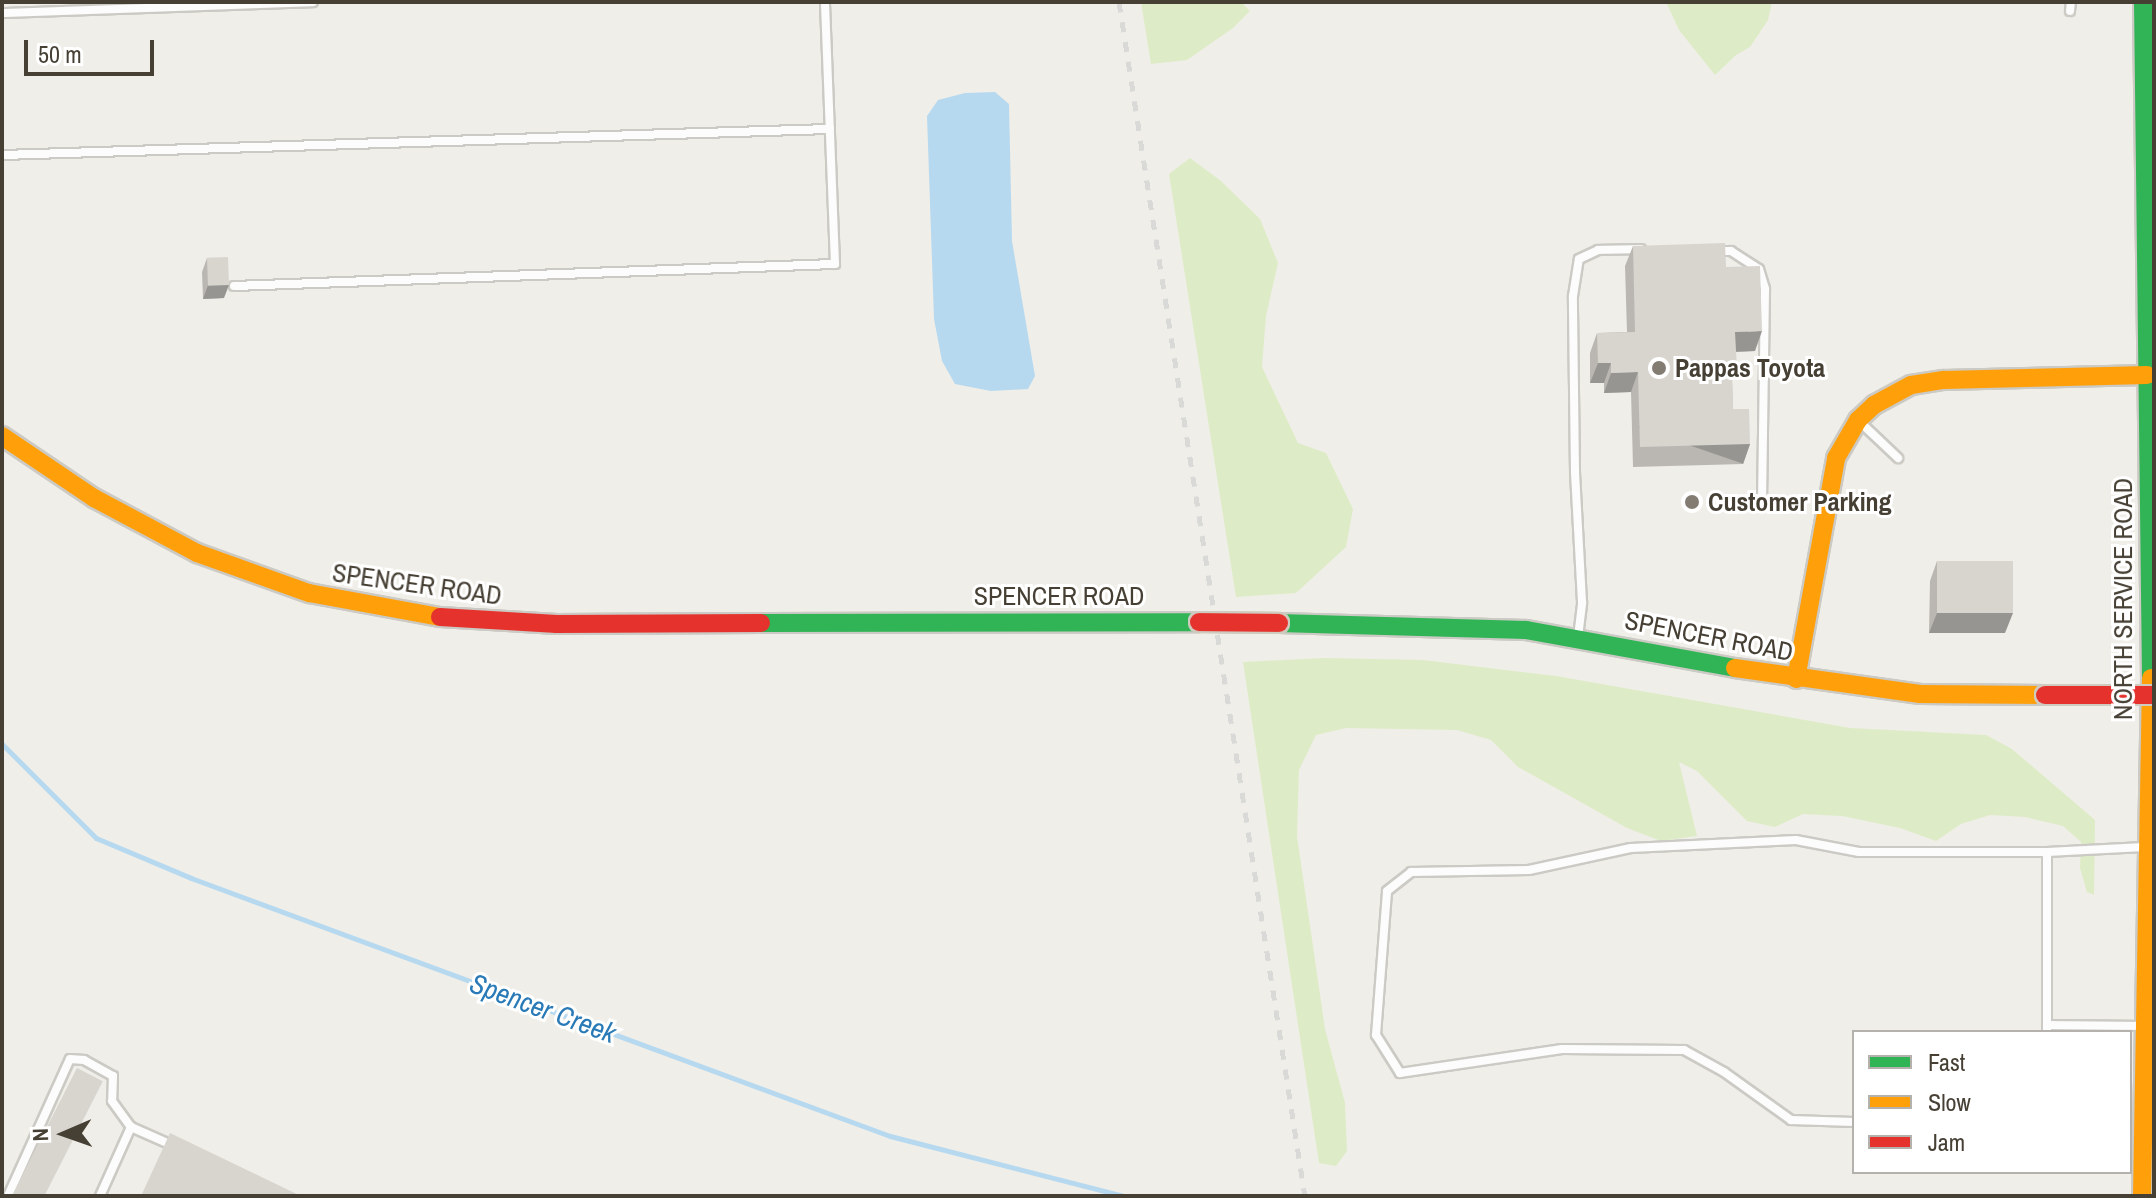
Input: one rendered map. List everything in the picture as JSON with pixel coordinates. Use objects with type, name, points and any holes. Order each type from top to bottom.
[{"type":"main road","name":"NORTH SERVICE ROAD","points":[[2142,1196],[2149,847],[2143,2]]},
{"type":"main road","points":[[1796,679],[1836,458],[1858,420],[1892,393],[1928,382],[2147,375]]},
{"type":"main road","name":"SPENCER ROAD","points":[[2,436],[94,498],[197,553],[309,593],[422,616],[557,624],[1199,622],[1483,627],[1578,638],[1796,679],[1920,694],[2154,695]]},
{"type":"lane","points":[[2,13],[313,2]]},
{"type":"lane","points":[[234,286],[835,264],[825,2]]},
{"type":"lane","points":[[2,155],[830,129]]},
{"type":"lane","points":[[1578,638],[1582,602],[1575,472],[1573,296],[1579,259],[1598,250],[1656,249]]},
{"type":"lane","points":[[1709,250],[1731,251],[1759,269],[1765,289],[1762,502]]},
{"type":"lane","points":[[1858,420],[1898,458]]},
{"type":"lane","points":[[1852,1122],[1791,1120],[1724,1072],[1684,1050],[1562,1049],[1400,1073],[1376,1035],[1387,891],[1411,872],[1529,870],[1631,848],[1796,840],[1859,852],[2047,852],[2149,847]]},
{"type":"lane","points":[[2047,852],[2047,1028],[2146,1026]]},
{"type":"lane","points":[[8,1196],[70,1059],[84,1060],[113,1076],[112,1101],[131,1127],[186,1152]]},
{"type":"lane","points":[[100,1196],[131,1127]]},
{"type":"green space","points":[[1141,2],[1241,2],[1250,11],[1233,28],[1187,60],[1151,64]]},
{"type":"green space","points":[[1666,2],[1772,2],[1768,20],[1750,47],[1736,55],[1715,75],[1679,30]]},
{"type":"green space","points":[[1190,158],[1221,181],[1260,219],[1278,263],[1266,316],[1262,367],[1298,443],[1326,453],[1353,509],[1346,547],[1296,593],[1236,597],[1169,174]]},
{"type":"green space","points":[[1324,658],[1423,660],[1556,676],[1850,728],[1986,735],[2012,749],[2095,820],[2094,895],[2087,892],[2080,868],[2081,842],[2063,826],[2025,817],[1990,815],[1961,824],[1936,841],[1900,828],[1842,816],[1803,814],[1775,827],[1747,821],[1697,771],[1679,762],[1697,836],[1661,841],[1627,828],[1518,767],[1491,740],[1457,730],[1346,728],[1316,735],[1299,770],[1297,836],[1325,1029],[1345,1103],[1347,1151],[1336,1166],[1319,1163],[1243,662]]},
{"type":"water","points":[[995,92],[1009,104],[1012,241],[1035,376],[1028,389],[991,391],[955,384],[942,361],[934,319],[927,116],[938,100],[965,93]]},
{"type":"building","name":"Pappas Toyota","points":[[1725,243],[1726,267],[1760,266],[1762,331],[1735,332],[1737,369],[1732,370],[1733,409],[1749,409],[1750,444],[1640,447],[1638,372],[1611,373],[1611,363],[1598,363],[1597,333],[1635,332],[1633,246]]},
{"type":"building","points":[[228,257],[229,285],[208,286],[207,258]]},
{"type":"building","points":[[1937,561],[2013,561],[2013,613],[1937,613]]},
{"type":"building","points":[[77,1068],[103,1081],[44,1196],[13,1195]]},
{"type":"building","points":[[170,1133],[301,1196],[141,1196]]},
{"type":"waterway","name":"Spencer Creek","points":[[2,744],[96,838],[191,878],[890,1136],[1124,1196]]},
{"type":"railway","points":[[1119,2],[1305,1196]]},
{"type":"traffic: fast","points":[[2143,2],[2151,678]]},
{"type":"traffic: fast","points":[[761,623],[1199,622]]},
{"type":"traffic: fast","points":[[1279,623],[1526,630],[1735,668]]},
{"type":"traffic: slow","points":[[1796,679],[1836,458],[1858,420],[1874,405],[1911,385],[1944,380],[2147,375]]},
{"type":"traffic: slow","points":[[2,436],[94,498],[197,553],[309,593],[440,617]]},
{"type":"traffic: slow","points":[[1735,668],[1920,694],[2045,695]]},
{"type":"traffic: slow","points":[[2142,1196],[2151,678]]},
{"type":"traffic: jam","points":[[440,617],[557,624],[761,623]]},
{"type":"traffic: jam","points":[[1199,622],[1279,623]]},
{"type":"traffic: jam","points":[[2045,695],[2154,695]]},
{"type":"place","name":"Pappas Toyota","points":[[1659,368]]},
{"type":"place","name":"Customer Parking","points":[[1692,502]]}]
